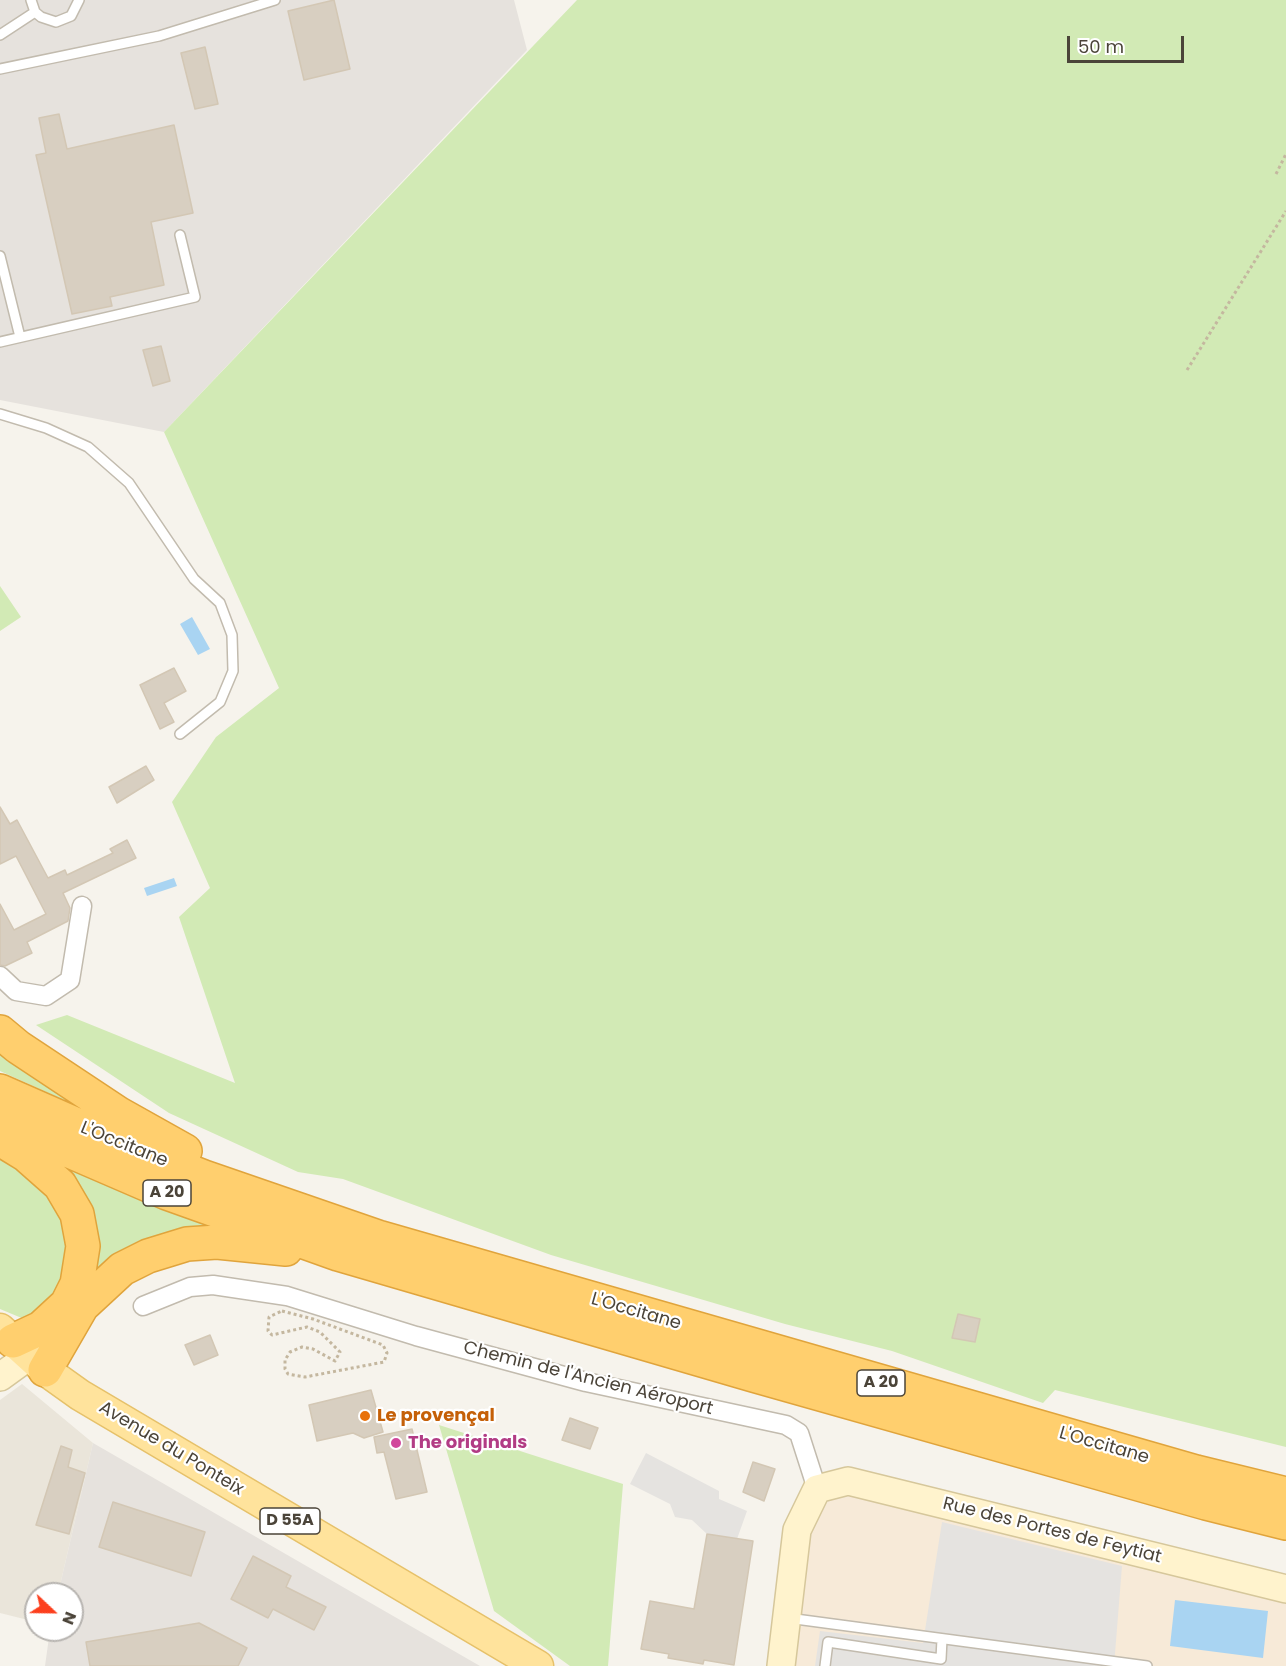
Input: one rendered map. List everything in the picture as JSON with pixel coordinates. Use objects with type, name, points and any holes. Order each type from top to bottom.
[{"type":"highway","points":[[0,1032],[18,1047],[119,1114],[172,1144],[257,1183],[278,1202]]},
{"type":"highway","name":"L'Occitane","points":[[0,1091],[125,1146],[378,1237],[1184,1469],[1286,1494]]},
{"type":"highway","name":"L'Occitane","points":[[0,1120],[167,1193],[338,1254],[753,1375],[1206,1503],[1286,1523]]},
{"type":"highway","points":[[0,1139],[26,1155],[60,1185],[77,1215],[83,1246],[77,1284],[67,1304],[22,1349]]},
{"type":"highway","points":[[22,1349],[82,1306],[122,1269],[148,1256],[187,1244],[217,1242],[338,1254]]},
{"type":"main road","name":"Avenue du Ponteix","points":[[22,1349],[80,1395],[538,1666]]},
{"type":"street","points":[[0,976],[16,991],[46,996],[70,981],[82,906]]},
{"type":"street","name":"Chemin de l'Ancien Aéroport","points":[[143,1306],[190,1287],[213,1285],[286,1296],[416,1336],[586,1382],[786,1425],[799,1433],[817,1490]]},
{"type":"street","points":[[0,1377],[22,1349]]},
{"type":"street","name":"Rue des Portes de Feytiat","points":[[817,1490],[848,1481],[1286,1589]]},
{"type":"street","points":[[781,1666],[797,1530],[817,1490]]},
{"type":"lane","points":[[31,0],[35,12],[48,21],[64,20],[76,10],[80,0]]},
{"type":"lane","points":[[0,69],[159,36],[275,0]]},
{"type":"lane","points":[[0,35],[35,12]]},
{"type":"lane","points":[[0,342],[195,297],[180,235]]},
{"type":"lane","points":[[0,256],[20,337]]},
{"type":"lane","points":[[0,414],[46,428],[88,447],[129,483],[194,579],[220,603],[232,635],[233,671],[220,702],[180,734]]},
{"type":"lane","points":[[786,1618],[1102,1663],[1147,1666]]},
{"type":"lane","points":[[825,1666],[828,1642],[941,1659],[942,1639]]},
{"type":"path","points":[[1276,174],[1286,154]]},
{"type":"path","points":[[1187,370],[1286,211]]},
{"type":"path","points":[[282,1311],[313,1319],[383,1345],[387,1353],[384,1362],[377,1365],[295,1377],[285,1369],[290,1352],[302,1347],[313,1349],[335,1361],[340,1352],[320,1332],[307,1327],[272,1335],[268,1331],[268,1317],[282,1311]]},
{"type":"shaded area","points":[[0,0],[514,0],[527,50],[164,432],[0,400]]},
{"type":"shaded area","points":[[22,1384],[93,1443],[61,1582],[24,1582],[24,1619],[0,1613],[0,1400]]},
{"type":"shaded area","points":[[93,1443],[480,1666],[45,1666],[48,1642],[84,1642],[84,1582],[61,1582]]},
{"type":"shaded area","points":[[646,1453],[719,1491],[719,1499],[747,1511],[737,1539],[707,1534],[692,1520],[675,1517],[670,1504],[630,1484]]},
{"type":"shaded area","points":[[853,1492],[1286,1599],[1286,1666],[789,1666],[813,1522],[821,1505],[830,1498]]},
{"type":"shaded area","points":[[942,1522],[1122,1566],[1114,1666],[815,1666],[820,1631],[923,1643]]},
{"type":"green space","points":[[577,0],[1286,0],[1286,1447],[1055,1390],[1043,1403],[892,1351],[785,1324],[551,1255],[343,1179],[298,1172],[169,1113],[36,1025],[67,1015],[235,1083],[179,917],[210,888],[172,802],[216,737],[279,688],[164,432]]},
{"type":"green space","points":[[0,586],[21,617],[0,631]]},
{"type":"green space","points":[[0,1050],[128,1129],[0,1071]]},
{"type":"green space","points":[[42,1156],[242,1237],[83,1294],[94,1248]]},
{"type":"green space","points":[[0,1157],[38,1179],[72,1223],[63,1301],[24,1319],[0,1309]]},
{"type":"green space","points":[[439,1425],[623,1484],[608,1666],[570,1666],[494,1611]]},
{"type":"water","points":[[192,617],[210,649],[198,655],[180,624]]},
{"type":"water","points":[[174,878],[177,886],[147,896],[144,888]]},
{"type":"water","points":[[1175,1600],[1268,1611],[1263,1658],[1170,1646]]},
{"type":"building","points":[[334,0],[350,69],[304,80],[288,11]]},
{"type":"building","points":[[205,47],[218,104],[195,109],[181,53]]},
{"type":"building","points":[[59,114],[67,149],[174,125],[193,213],[151,222],[164,285],[110,297],[112,306],[72,314],[36,155],[46,153],[39,118]]},
{"type":"building","points":[[161,346],[170,381],[153,386],[143,350]]},
{"type":"building","points":[[174,668],[186,691],[164,703],[174,722],[160,729],[140,685]]},
{"type":"building","points":[[146,766],[154,780],[117,803],[109,787]]},
{"type":"building","points":[[0,807],[10,824],[17,820],[48,878],[65,870],[67,875],[113,853],[110,849],[127,840],[136,858],[63,893],[70,908],[68,921],[27,942],[32,953],[5,966],[0,965],[0,904],[14,930],[46,914],[16,856],[0,864]]},
{"type":"building","points":[[958,1314],[980,1319],[975,1342],[952,1338]]},
{"type":"building","points":[[210,1335],[218,1355],[194,1365],[185,1345]]},
{"type":"building","points":[[371,1390],[383,1432],[364,1438],[353,1433],[317,1441],[309,1405]]},
{"type":"building","points":[[570,1418],[598,1428],[590,1449],[562,1440]]},
{"type":"building","points":[[412,1429],[427,1492],[396,1499],[384,1452],[377,1453],[374,1437]]},
{"type":"building","points":[[61,1446],[72,1450],[68,1467],[85,1473],[69,1534],[36,1525]]},
{"type":"building","points":[[753,1462],[775,1469],[764,1501],[743,1492]]},
{"type":"building","points":[[113,1502],[205,1532],[191,1576],[99,1547]]},
{"type":"building","points":[[707,1534],[753,1541],[734,1665],[704,1660],[703,1664],[668,1658],[669,1654],[641,1649],[650,1601],[694,1609]]},
{"type":"building","points":[[253,1556],[291,1576],[286,1587],[326,1607],[314,1630],[273,1609],[268,1618],[231,1599]]},
{"type":"building","points":[[199,1623],[247,1648],[238,1666],[90,1666],[86,1642]]},
{"type":"place","name":"Le provençal","points":[[365,1416]]},
{"type":"place","name":"The originals","points":[[396,1443]]}]
